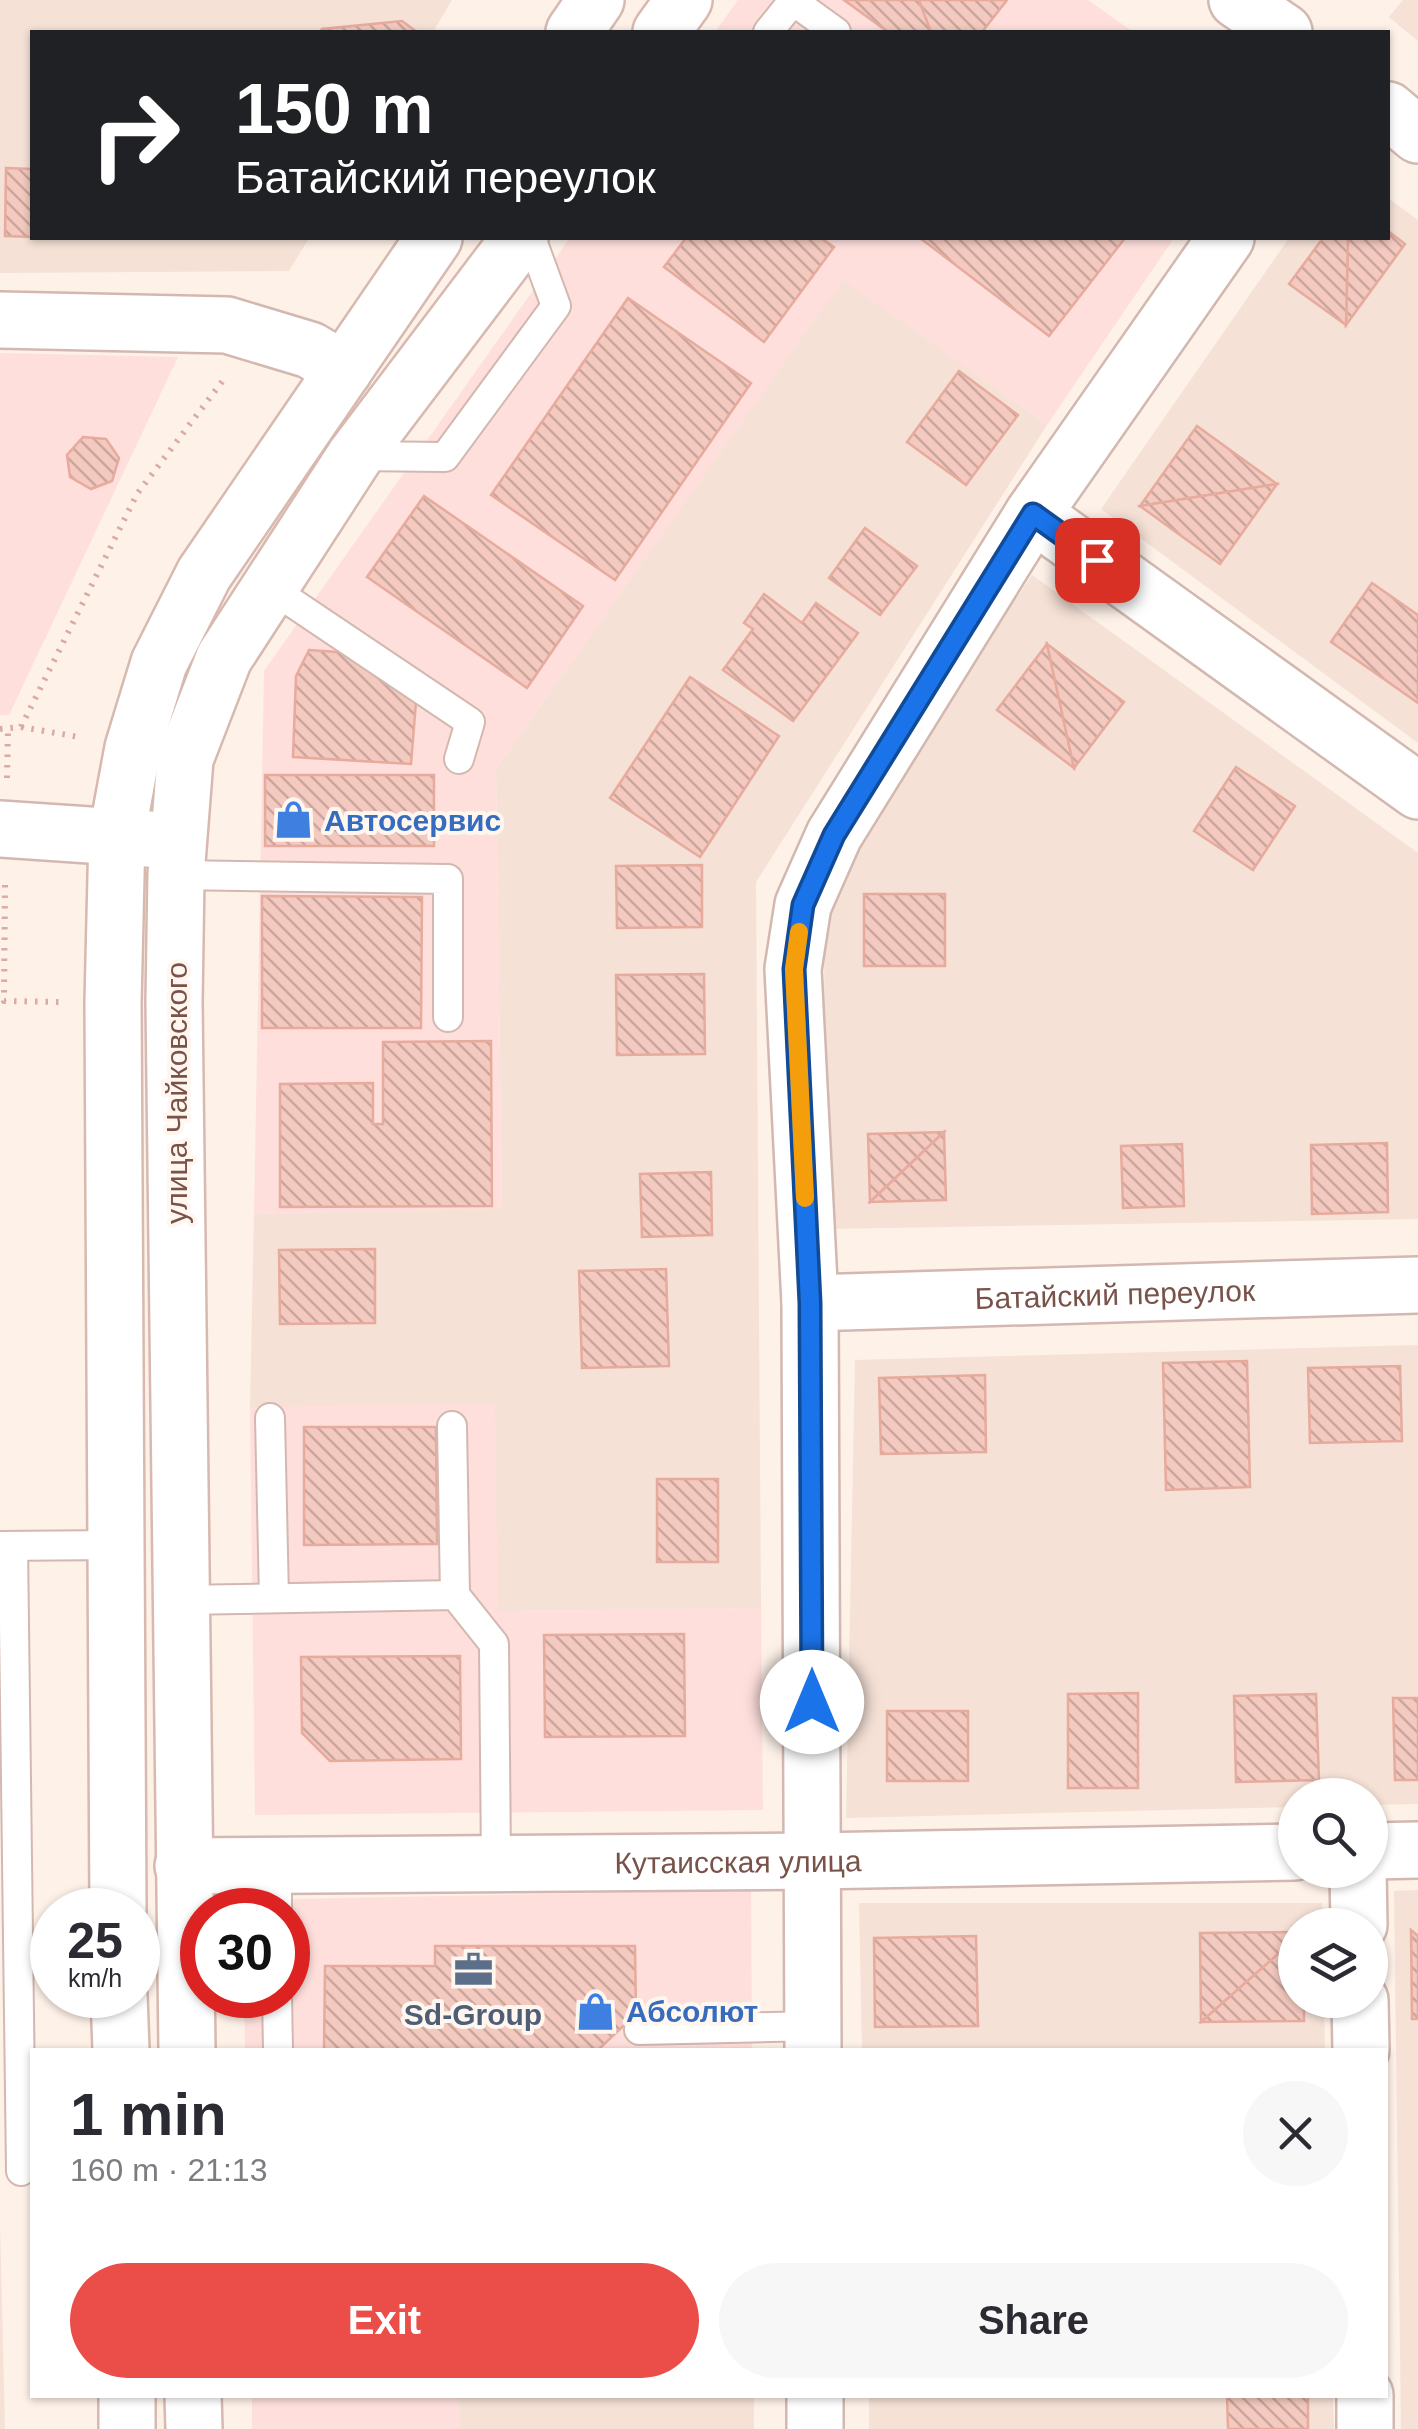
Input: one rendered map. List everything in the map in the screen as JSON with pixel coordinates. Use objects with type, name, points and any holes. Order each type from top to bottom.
[{"type":"street","points":[[575,30],[596,0]]},
{"type":"street","points":[[662,30],[684,0]]},
{"type":"street","points":[[1237,0],[1281,30]]},
{"type":"street","points":[[1390,112],[1418,135]]},
{"type":"street","name":"улица Чайковского","points":[[118,1888],[113,1002],[116,834],[133,748],[159,662],[204,574],[433,240]]},
{"type":"street","name":"улица Чайковского","points":[[187,2048],[180,1600],[177,858],[185,759],[224,658],[269,587],[355,456],[518,240]]},
{"type":"street","points":[[813,2038],[810,1303],[794,969],[803,905],[834,835],[1033,514],[1225,240]]},
{"type":"street","points":[[0,320],[227,324],[310,350],[344,370]]},
{"type":"street","points":[[1033,514],[1418,791]]},
{"type":"street","points":[[3,829],[116,834],[177,858]]},
{"type":"street","name":"Батайский переулок","points":[[810,1303],[1418,1285]]},
{"type":"street","points":[[1388,1851],[1418,1850]]},
{"type":"street","name":"Кутаисская улица","points":[[183,1866],[277,1888],[496,1864],[1278,1852]]},
{"type":"street","points":[[120,2018],[121,2048]]},
{"type":"street","points":[[1360,2018],[1361,2048]]},
{"type":"street","points":[[126,2398],[127,2429]]},
{"type":"street","points":[[194,2398],[194,2429]]},
{"type":"street","points":[[814,2398],[815,2429]]},
{"type":"street","points":[[1365,2398],[1365,2429]]},
{"type":"lane","points":[[770,30],[793,1],[833,30]]},
{"type":"lane","points":[[355,456],[445,457],[556,306],[532,240]]},
{"type":"lane","points":[[269,587],[470,722],[459,759]]},
{"type":"lane","points":[[177,858],[448,879],[448,1017]]},
{"type":"lane","points":[[270,1418],[274,1598]]},
{"type":"lane","points":[[452,1426],[454,1595],[494,1644],[496,1864]]},
{"type":"lane","points":[[18,2171],[6,1546],[114,1545]]},
{"type":"lane","points":[[180,1600],[454,1595]]},
{"type":"lane","points":[[278,2018],[278,2048]]},
{"type":"lane","points":[[638,2030],[813,2038]]},
{"type":"path","points":[[21,727],[137,494],[258,334]]},
{"type":"path","points":[[86,738],[21,727],[4,729],[4,1002],[113,1002]]},
{"type":"shaded area","points":[[0,0],[452,0],[434,30],[30,30],[30,240],[308,240],[289,271],[0,273]]},
{"type":"shaded area","points":[[738,0],[1088,0],[1130,30],[716,30]]},
{"type":"shaded area","points":[[1403,0],[1418,0],[1418,41],[1389,17]]},
{"type":"shaded area","points":[[1390,199],[1418,220],[1418,743],[1101,509],[1288,240],[1390,240]]},
{"type":"shaded area","points":[[569,240],[1173,240],[1047,425],[843,280],[496,769],[502,1209],[254,1214],[264,671]]},
{"type":"shaded area","points":[[843,279],[1047,425],[756,882],[761,1608],[498,1611],[250,1407],[254,1214],[502,1208],[496,769]]},
{"type":"shaded area","points":[[0,353],[178,357],[9,715],[0,715]]},
{"type":"shaded area","points":[[1032,575],[1418,853],[1418,1219],[825,1229],[824,881]]},
{"type":"shaded area","points":[[1418,1345],[1418,1804],[1388,1805],[1388,1778],[1278,1778],[1278,1807],[846,1818],[855,1360]]},
{"type":"shaded area","points":[[495,1403],[498,1611],[761,1608],[763,1810],[255,1815],[250,1407]]},
{"type":"shaded area","points":[[751,1890],[752,2048],[245,2048],[244,2018],[310,2018],[310,1899]]},
{"type":"shaded area","points":[[1418,1890],[1418,2429],[1401,2429],[1394,1891]]},
{"type":"shaded area","points":[[859,1903],[1322,1903],[1322,1908],[1278,1908],[1278,2018],[1324,2018],[1325,2048],[862,2048]]},
{"type":"shaded area","points":[[0,2224],[5,2429],[0,2429]]},
{"type":"shaded area","points":[[252,2398],[458,2398],[459,2429],[252,2429]]},
{"type":"shaded area","points":[[458,2398],[754,2398],[754,2429],[459,2429]]},
{"type":"shaded area","points":[[869,2398],[1333,2398],[1334,2429],[869,2429]]},
{"type":"building","points":[[844,0],[919,0],[930,30],[885,30]]},
{"type":"building","points":[[919,0],[1007,0],[984,30],[930,30]]},
{"type":"building","points":[[402,21],[414,30],[321,30]]},
{"type":"building","points":[[6,168],[30,169],[30,237],[5,236]]},
{"type":"building","points":[[1390,233],[1405,244],[1346,325],[1348,240],[1390,240]]},
{"type":"building","points":[[684,240],[824,240],[834,247],[764,342],[664,267]]},
{"type":"building","points":[[923,240],[1123,240],[1049,336]]},
{"type":"building","points":[[1322,240],[1348,240],[1346,325],[1289,284]]},
{"type":"building","points":[[628,298],[751,383],[615,580],[491,495]]},
{"type":"building","points":[[959,371],[1018,415],[966,485],[907,442]]},
{"type":"building","points":[[1197,426],[1277,484],[1140,506]]},
{"type":"building","points":[[83,437],[106,439],[119,458],[112,481],[91,489],[70,477],[67,455]]},
{"type":"building","points":[[1277,484],[1220,564],[1140,506]]},
{"type":"building","points":[[424,496],[583,606],[527,688],[367,577]]},
{"type":"building","points":[[865,528],[917,566],[880,615],[829,578]]},
{"type":"building","points":[[1372,583],[1418,615],[1418,703],[1331,642]]},
{"type":"building","points":[[764,594],[802,623],[816,603],[858,633],[793,721],[723,670],[753,629],[744,623]]},
{"type":"building","points":[[1047,644],[1074,768],[997,710]]},
{"type":"building","points":[[1047,644],[1124,702],[1074,768]]},
{"type":"building","points":[[309,650],[352,653],[384,670],[384,683],[398,684],[416,702],[411,764],[293,757],[296,676]]},
{"type":"building","points":[[690,677],[779,736],[700,857],[610,798]]},
{"type":"building","points":[[1236,767],[1295,806],[1253,870],[1194,831]]},
{"type":"building","points":[[265,775],[434,775],[434,846],[265,846]]},
{"type":"building","points":[[702,865],[702,927],[617,928],[616,866]]},
{"type":"building","points":[[864,894],[945,894],[945,966],[864,966]]},
{"type":"building","points":[[262,896],[422,897],[421,1028],[262,1028]]},
{"type":"building","points":[[704,974],[705,1054],[617,1055],[616,975]]},
{"type":"building","points":[[491,1041],[492,1206],[280,1207],[280,1084],[373,1083],[373,1124],[383,1124],[383,1042]]},
{"type":"building","points":[[944,1132],[870,1202],[868,1134]]},
{"type":"building","points":[[944,1132],[946,1200],[870,1202]]},
{"type":"building","points":[[1387,1143],[1388,1212],[1312,1214],[1311,1145]]},
{"type":"building","points":[[1182,1144],[1184,1206],[1123,1208],[1121,1146]]},
{"type":"building","points":[[711,1172],[712,1235],[642,1237],[640,1174]]},
{"type":"building","points":[[375,1249],[375,1323],[280,1324],[279,1250]]},
{"type":"building","points":[[666,1269],[669,1366],[582,1368],[579,1271]]},
{"type":"building","points":[[1247,1361],[1250,1487],[1166,1490],[1163,1363]]},
{"type":"building","points":[[1400,1366],[1402,1441],[1310,1443],[1308,1368]]},
{"type":"building","points":[[985,1375],[986,1452],[881,1454],[879,1378]]},
{"type":"building","points":[[304,1427],[436,1427],[437,1544],[304,1545]]},
{"type":"building","points":[[657,1479],[718,1479],[718,1562],[657,1562]]},
{"type":"building","points":[[684,1634],[685,1736],[545,1737],[544,1635]]},
{"type":"building","points":[[460,1656],[461,1759],[330,1761],[302,1733],[301,1657]]},
{"type":"building","points":[[1138,1693],[1138,1788],[1068,1788],[1068,1694]]},
{"type":"building","points":[[1316,1694],[1319,1778],[1236,1782],[1234,1696]]},
{"type":"building","points":[[1393,1698],[1418,1698],[1418,1780],[1395,1780]]},
{"type":"building","points":[[887,1711],[968,1711],[968,1781],[887,1781]]},
{"type":"building","points":[[1411,1930],[1418,1936],[1418,2019],[1412,2019]]},
{"type":"building","points":[[1278,1932],[1278,1954],[1201,2022],[1200,1933]]},
{"type":"building","points":[[976,1936],[978,2026],[875,2027],[874,1938]]},
{"type":"building","points":[[435,1946],[635,1946],[636,2014],[600,2048],[324,2048],[325,1966],[435,1966]]},
{"type":"building","points":[[1278,1954],[1278,2018],[1304,2018],[1304,2021],[1201,2022]]},
{"type":"building","points":[[1227,2398],[1308,2398],[1308,2429],[1228,2429]]},
{"type":"slow traffic","points":[[799,932],[794,969],[805,1198]]},
{"type":"place","name":"Автосервис","points":[[294,820]]},
{"type":"place","name":"Sd-Group","points":[[473,1970]]},
{"type":"place","name":"Абсолют","points":[[596,2011]]},
{"type":"route","points":[[812,1702],[810,1303],[794,969],[803,905],[834,835],[1033,514],[1097,560]]}]
